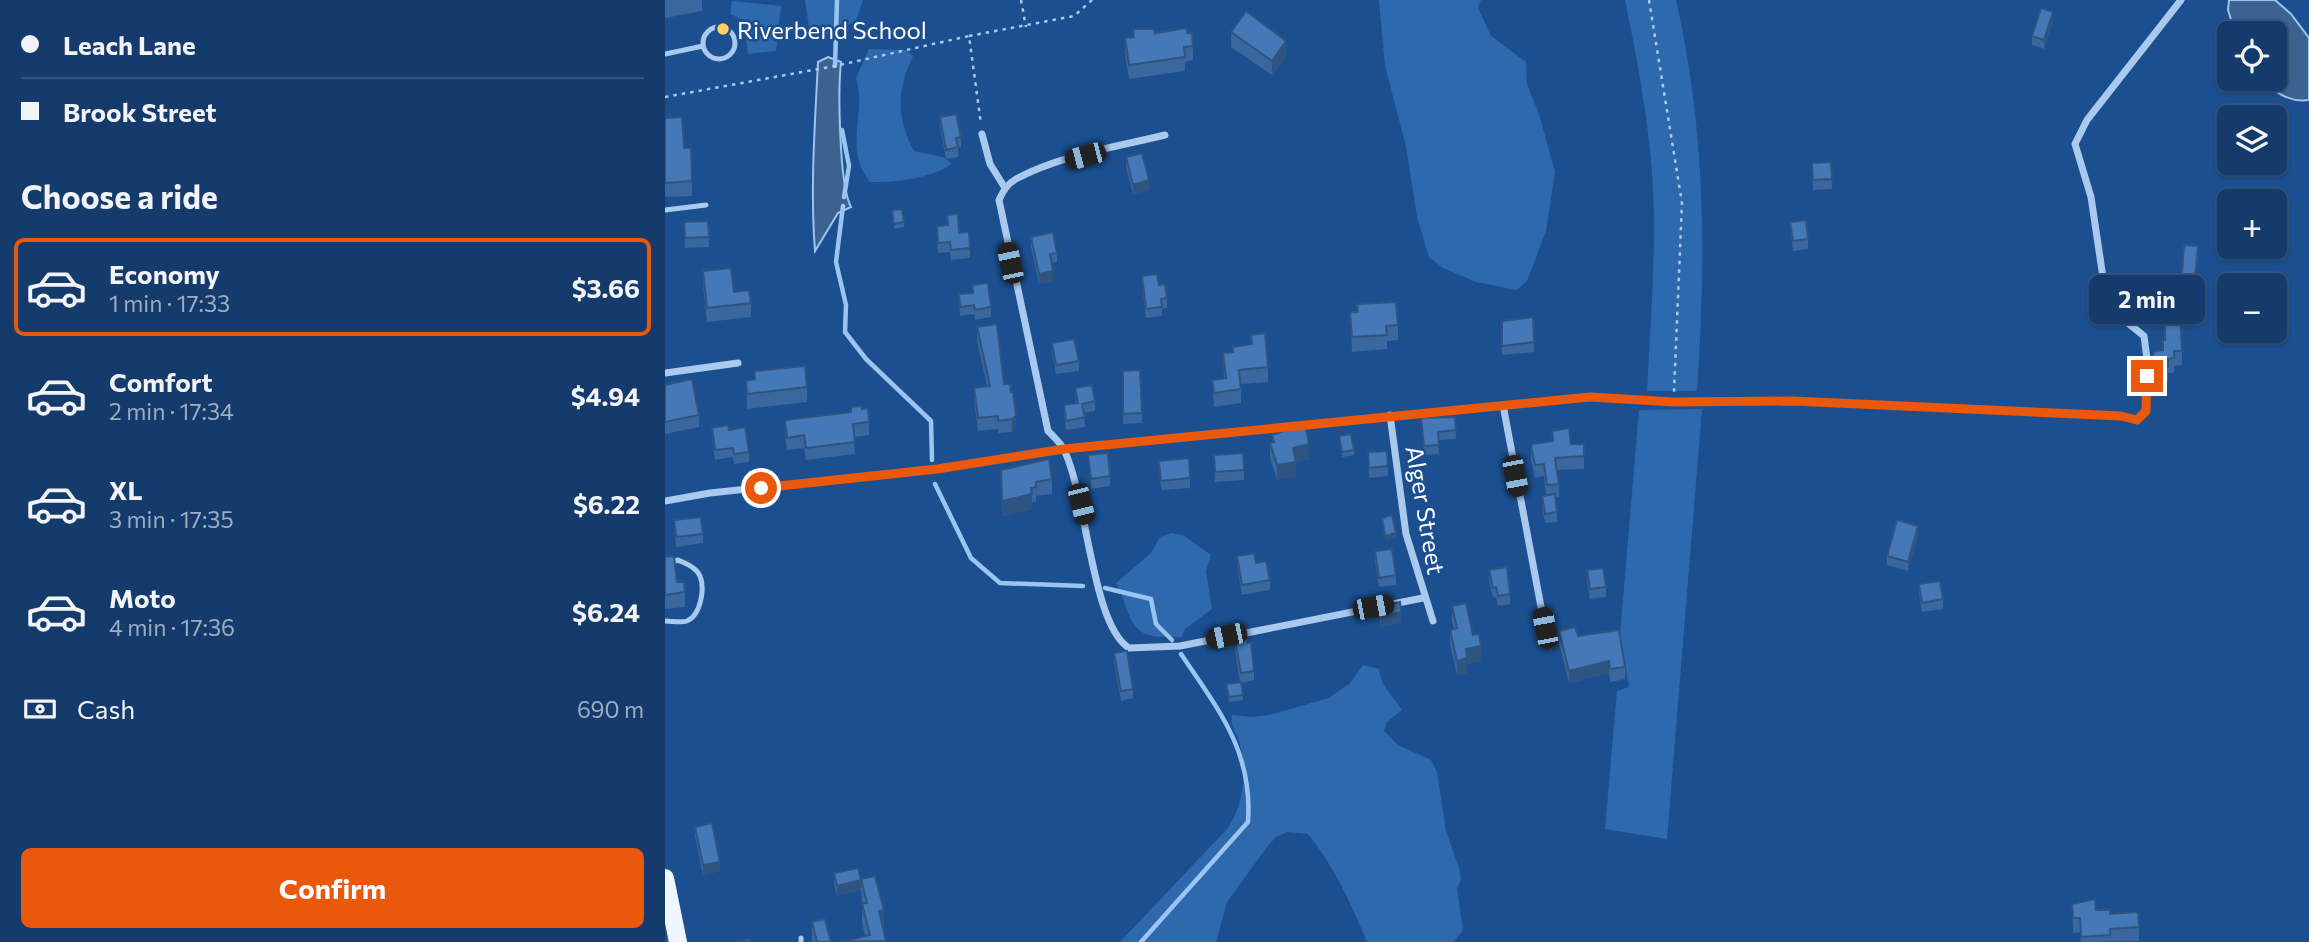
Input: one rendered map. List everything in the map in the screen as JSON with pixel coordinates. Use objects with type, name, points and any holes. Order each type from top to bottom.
[{"type":"main road","points":[[665,878],[678,942]]},
{"type":"street","points":[[665,501],[710,493],[937,469],[1064,449],[1590,397],[1674,402],[1793,401],[2121,416],[2137,420],[2146,411],[2147,359],[2144,335],[2113,311],[2105,291],[2091,197],[2075,144],[2087,120],[2181,0]]},
{"type":"street","points":[[982,134],[990,164],[1005,188]]},
{"type":"street","points":[[1064,449],[1048,431],[999,200],[1005,188],[1015,180],[1059,163],[1165,135]]},
{"type":"street","points":[[665,373],[738,363]]},
{"type":"street","points":[[1503,405],[1545,628]]},
{"type":"street","name":"Alger Street","points":[[1064,449],[1084,514],[1104,613],[1113,633],[1129,648],[1180,646],[1423,598],[1406,534],[1390,415]]},
{"type":"street","points":[[1423,598],[1433,621]]},
{"type":"lane","points":[[724,27],[734,37],[734,50],[724,59],[710,57],[703,46],[706,33],[711,28],[724,27]]},
{"type":"lane","points":[[665,54],[703,46]]},
{"type":"lane","points":[[665,210],[706,205]]},
{"type":"lane","points":[[665,564],[678,560],[695,569],[701,577],[701,595],[699,608],[687,622],[665,621]]},
{"type":"path","points":[[1021,0],[1026,27]]},
{"type":"path","points":[[665,97],[1026,27],[1074,16],[1092,0]]},
{"type":"path","points":[[1649,0],[1682,202],[1674,402]]},
{"type":"path","points":[[969,36],[982,134]]},
{"type":"shaded area","points":[[805,0],[863,0],[855,23],[844,25],[818,41],[810,34]]},
{"type":"shaded area","points":[[1379,0],[1481,0],[1478,8],[1491,36],[1526,62],[1527,84],[1539,114],[1555,172],[1546,231],[1527,281],[1517,290],[1476,282],[1443,268],[1429,257],[1417,217],[1406,146],[1385,66]]},
{"type":"shaded area","points":[[1625,0],[1676,0],[1686,49],[1701,195],[1702,292],[1697,391],[1647,391],[1654,224],[1652,167]]},
{"type":"shaded area","points":[[2229,0],[2275,0],[2291,14],[2309,38],[2309,100],[2295,100],[2276,91],[2287,91],[2287,21],[2231,21],[2228,10]]},
{"type":"shaded area","points":[[732,1],[781,6],[776,51],[748,54],[744,21],[730,14]]},
{"type":"shaded area","points":[[869,49],[906,50],[913,56],[904,80],[901,104],[908,139],[914,151],[943,157],[952,164],[934,173],[912,179],[870,182],[858,157],[859,91],[856,78]]},
{"type":"shaded area","points":[[828,57],[841,62],[842,159],[851,207],[838,213],[815,251],[813,180],[818,62]]},
{"type":"shaded area","points":[[1702,409],[1667,839],[1605,829],[1617,691],[1629,687],[1620,635],[1639,410]]},
{"type":"shaded area","points":[[1171,533],[1183,535],[1211,555],[1206,571],[1212,609],[1185,629],[1181,638],[1153,636],[1138,629],[1116,583],[1151,553],[1160,537]]},
{"type":"shaded area","points":[[1363,665],[1379,669],[1385,687],[1402,710],[1387,722],[1384,731],[1398,745],[1431,760],[1437,772],[1446,831],[1461,880],[1457,889],[1463,930],[1454,942],[1367,942],[1341,886],[1317,846],[1308,834],[1287,832],[1276,837],[1267,847],[1227,902],[1216,942],[1120,942],[1228,828],[1238,808],[1244,775],[1242,752],[1232,725],[1232,715],[1269,715],[1329,698],[1350,683]]},
{"type":"building","points":[[2041,8],[2053,12],[2044,40],[2032,36]]},
{"type":"building","points":[[1246,11],[1286,41],[1272,61],[1231,32]]},
{"type":"building","points":[[1187,28],[1187,33],[1192,33],[1193,46],[1184,47],[1185,57],[1129,65],[1125,38],[1134,37],[1133,29],[1154,29],[1155,33]]},
{"type":"building","points":[[956,114],[961,137],[956,138],[958,147],[946,150],[940,117]]},
{"type":"building","points":[[682,117],[684,148],[691,148],[692,181],[665,183],[665,118]]},
{"type":"building","points":[[1142,153],[1149,180],[1133,185],[1126,157]]},
{"type":"building","points":[[1831,162],[1832,179],[1813,180],[1812,163]]},
{"type":"building","points":[[902,209],[904,222],[894,224],[892,210]]},
{"type":"building","points":[[958,214],[959,233],[969,232],[970,248],[951,250],[950,242],[938,243],[937,226],[948,225],[947,215]]},
{"type":"building","points":[[1806,220],[1808,239],[1793,241],[1790,222]]},
{"type":"building","points":[[708,221],[709,237],[685,238],[684,222]]},
{"type":"building","points":[[1053,232],[1057,253],[1050,254],[1053,271],[1039,274],[1031,237]]},
{"type":"building","points":[[2184,245],[2198,246],[2194,289],[2181,288]]},
{"type":"building","points":[[731,268],[734,292],[749,290],[751,303],[707,308],[703,271]]},
{"type":"building","points":[[1157,274],[1159,285],[1165,284],[1167,298],[1161,299],[1162,307],[1146,309],[1142,276]]},
{"type":"building","points":[[988,283],[991,307],[975,310],[974,305],[960,307],[959,294],[973,293],[972,285]]},
{"type":"building","points":[[2179,299],[2182,351],[2174,351],[2174,358],[2168,359],[2168,366],[2153,367],[2153,354],[2163,350],[2165,340],[2165,301]]},
{"type":"building","points":[[1396,302],[1398,325],[1386,326],[1387,335],[1352,337],[1350,312],[1358,312],[1357,304]]},
{"type":"building","points":[[1533,317],[1534,342],[1502,346],[1502,321]]},
{"type":"building","points":[[997,324],[1004,384],[1010,384],[1011,392],[1013,391],[1016,416],[998,421],[998,416],[978,418],[974,388],[990,386],[977,327]]},
{"type":"building","points":[[1265,333],[1268,367],[1239,370],[1241,389],[1214,393],[1212,380],[1226,378],[1223,353],[1233,352],[1233,347],[1252,344],[1251,335]]},
{"type":"building","points":[[1074,339],[1079,361],[1056,365],[1052,343]]},
{"type":"building","points":[[805,366],[807,387],[747,394],[746,381],[755,379],[754,371]]},
{"type":"building","points":[[1140,370],[1142,413],[1123,414],[1123,371]]},
{"type":"building","points":[[692,379],[699,415],[665,422],[665,385]]},
{"type":"building","points":[[1092,385],[1095,401],[1082,404],[1085,417],[1066,421],[1064,405],[1078,403],[1075,388]]},
{"type":"building","points":[[861,406],[862,409],[868,408],[869,422],[853,424],[855,442],[806,448],[804,435],[787,438],[785,420],[851,412],[851,407]]},
{"type":"building","points":[[1455,417],[1456,430],[1438,432],[1439,445],[1424,446],[1421,418]]},
{"type":"building","points":[[1305,424],[1309,444],[1293,448],[1296,462],[1277,465],[1270,443],[1274,442],[1272,435]]},
{"type":"building","points":[[728,425],[729,430],[745,427],[749,452],[734,454],[733,448],[715,450],[712,428]]},
{"type":"building","points":[[1569,428],[1571,444],[1584,444],[1584,456],[1555,458],[1559,484],[1547,485],[1544,464],[1535,465],[1531,447],[1533,444],[1553,441],[1552,431]]},
{"type":"building","points":[[1351,434],[1354,450],[1342,452],[1339,436]]},
{"type":"building","points":[[1387,451],[1388,466],[1369,468],[1368,452]]},
{"type":"building","points":[[1108,453],[1110,476],[1091,479],[1088,455]]},
{"type":"building","points":[[1243,453],[1244,470],[1215,472],[1214,455]]},
{"type":"building","points":[[1189,458],[1190,478],[1161,481],[1159,461]]},
{"type":"building","points":[[1049,459],[1052,479],[1036,482],[1036,487],[1031,488],[1032,494],[1002,501],[1001,470]]},
{"type":"building","points":[[1555,494],[1557,512],[1545,514],[1542,496]]},
{"type":"building","points":[[1392,515],[1396,533],[1385,536],[1382,518]]},
{"type":"building","points":[[701,517],[703,534],[676,537],[674,520]]},
{"type":"building","points":[[1897,520],[1918,526],[1908,562],[1887,556]]},
{"type":"building","points":[[1392,549],[1396,575],[1379,578],[1375,551]]},
{"type":"building","points":[[1254,553],[1256,563],[1266,561],[1270,580],[1242,585],[1237,556]]},
{"type":"building","points":[[674,556],[677,582],[684,582],[685,592],[665,595],[665,557]]},
{"type":"building","points":[[1507,567],[1510,594],[1498,596],[1496,587],[1493,588],[1489,570]]},
{"type":"building","points":[[1603,568],[1606,587],[1590,589],[1587,570]]},
{"type":"building","points":[[1940,581],[1943,599],[1922,603],[1919,584]]},
{"type":"building","points":[[1400,602],[1401,612],[1381,617],[1379,606]]},
{"type":"building","points":[[1466,603],[1473,635],[1479,633],[1481,646],[1466,649],[1467,658],[1457,661],[1450,630],[1457,628],[1452,606]]},
{"type":"building","points":[[1575,627],[1578,636],[1619,630],[1625,667],[1610,669],[1609,661],[1569,671],[1559,631]]},
{"type":"building","points":[[1247,638],[1248,643],[1251,642],[1254,671],[1241,673],[1235,640]]},
{"type":"building","points":[[1127,651],[1133,689],[1121,691],[1114,653]]},
{"type":"building","points":[[1241,682],[1243,695],[1229,697],[1226,684]]},
{"type":"building","points":[[712,823],[720,862],[703,865],[695,827]]},
{"type":"building","points":[[858,868],[861,880],[837,886],[834,873]]},
{"type":"building","points":[[875,876],[884,910],[879,911],[886,941],[842,942],[870,935],[862,904],[867,903],[861,879]]},
{"type":"building","points":[[2095,899],[2096,910],[2110,910],[2110,914],[2138,912],[2139,927],[2110,929],[2110,935],[2081,937],[2080,918],[2073,918],[2072,904]]},
{"type":"building","points":[[825,919],[831,942],[817,942],[812,922]]},
{"type":"waterway","points":[[835,66],[837,0]]},
{"type":"waterway","points":[[842,130],[849,166],[844,197]]},
{"type":"waterway","points":[[843,206],[836,262],[846,305],[845,332],[866,359],[931,421],[932,460]]},
{"type":"waterway","points":[[935,484],[971,558],[1000,583],[1083,586]]},
{"type":"waterway","points":[[1105,588],[1151,599],[1156,624],[1172,640]]},
{"type":"waterway","points":[[1141,942],[1248,822],[1248,797],[1239,752],[1220,713],[1181,654]]},
{"type":"place","name":"Riverbend School","points":[[723,29]]},
{"type":"route","points":[[761,488],[937,469],[1064,449],[1590,397],[1674,402],[1793,401],[2121,416],[2137,420],[2146,411],[2147,376]]}]
